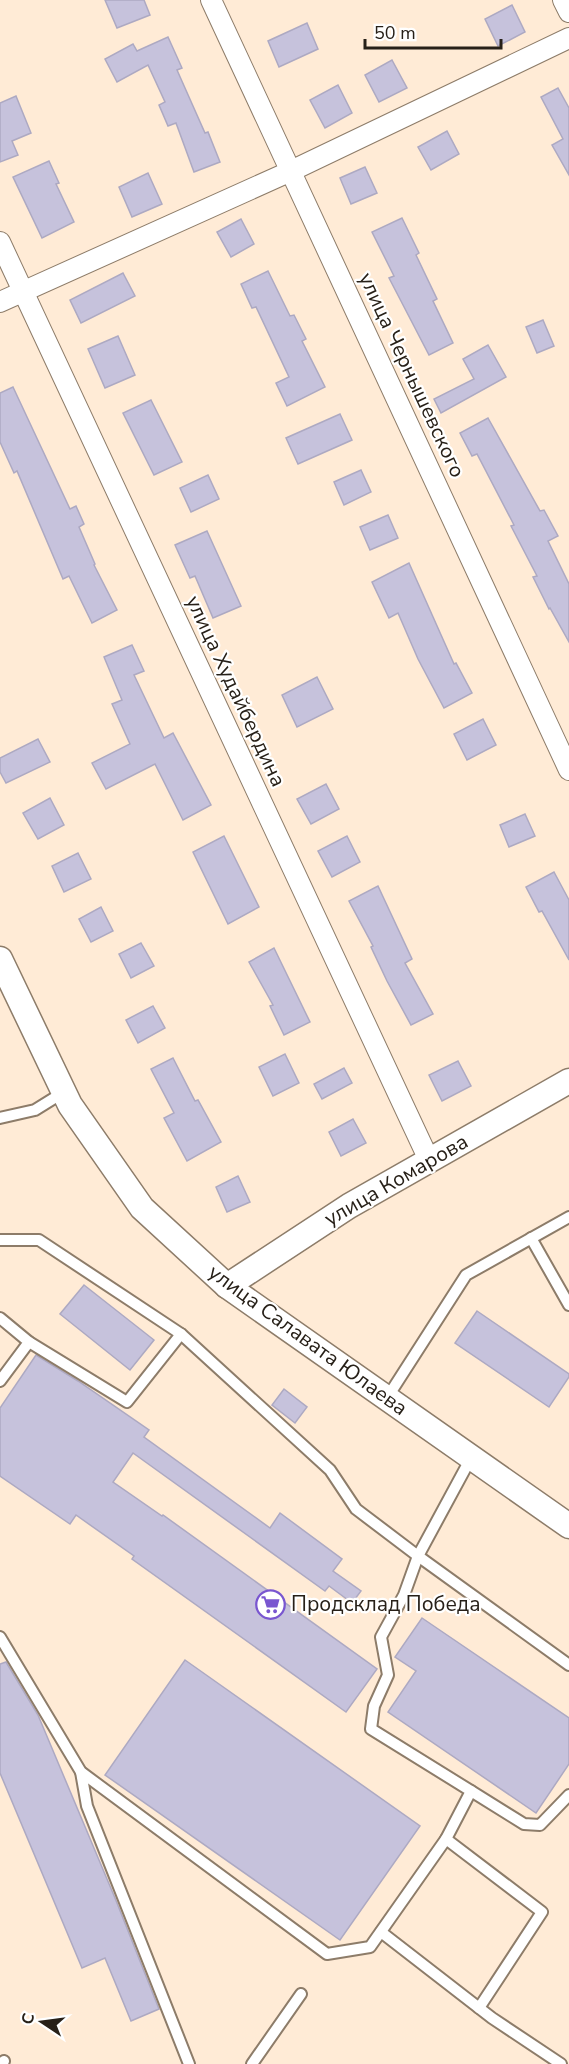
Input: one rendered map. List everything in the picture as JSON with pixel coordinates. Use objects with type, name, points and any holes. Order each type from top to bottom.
[{"type":"street","name":"улица Чернышевского","points":[[211,0],[569,770]]},
{"type":"street","points":[[563,0],[569,12]]},
{"type":"street","points":[[0,302],[291,171],[569,38]]},
{"type":"street","name":"улица Худайбердина","points":[[0,242],[429,1160]]},
{"type":"street","name":"улица Салавата Юлаева","points":[[0,959],[70,1105],[142,1208],[227,1286],[569,1527]]},
{"type":"street","name":"улица Комарова","points":[[227,1286],[349,1206],[569,1081]]},
{"type":"lane","points":[[0,1118],[35,1110],[63,1092]]},
{"type":"lane","points":[[386,1398],[466,1275],[569,1217]]},
{"type":"lane","points":[[531,1238],[569,1305]]},
{"type":"lane","points":[[0,1240],[39,1240],[181,1334],[330,1470],[356,1509],[569,1665]]},
{"type":"lane","points":[[0,1318],[29,1342],[127,1402],[181,1334]]},
{"type":"lane","points":[[0,1381],[29,1342]]},
{"type":"lane","points":[[471,1458],[418,1556],[404,1595],[381,1637],[388,1675],[374,1706],[371,1730],[524,1824],[540,1825],[569,1795]]},
{"type":"lane","points":[[0,1637],[81,1772],[87,1806],[189,2064]]},
{"type":"lane","points":[[81,1772],[327,1954],[370,1947],[446,1839],[471,1791]]},
{"type":"lane","points":[[446,1839],[542,1912],[479,2008]]},
{"type":"lane","points":[[381,1932],[479,2008],[561,2064]]},
{"type":"lane","points":[[252,2064],[301,1994]]},
{"type":"building","points":[[105,0],[144,0],[150,15],[117,28]]},
{"type":"building","points":[[512,5],[525,32],[498,46],[485,19]]},
{"type":"building","points":[[307,23],[318,49],[279,67],[268,41]]},
{"type":"building","points":[[168,37],[182,68],[177,70],[205,133],[208,132],[220,162],[194,172],[176,123],[168,126],[159,105],[165,102],[148,65],[117,82],[105,59],[133,44],[137,51]]},
{"type":"building","points":[[392,60],[407,88],[379,102],[365,75]]},
{"type":"building","points":[[338,85],[352,113],[325,128],[310,100]]},
{"type":"building","points":[[558,88],[569,108],[569,175],[552,145],[563,139],[541,97]]},
{"type":"building","points":[[16,96],[31,133],[12,141],[18,155],[0,162],[0,103]]},
{"type":"building","points":[[447,131],[459,154],[431,170],[418,147]]},
{"type":"building","points":[[49,161],[59,183],[56,184],[74,222],[42,238],[13,177]]},
{"type":"building","points":[[365,167],[377,193],[351,204],[340,178]]},
{"type":"building","points":[[148,173],[162,204],[132,217],[119,187]]},
{"type":"building","points":[[402,218],[419,253],[416,255],[437,299],[433,301],[453,343],[429,355],[389,278],[394,276],[372,232]]},
{"type":"building","points":[[241,219],[254,244],[231,257],[217,232]]},
{"type":"building","points":[[268,271],[290,316],[294,315],[306,339],[302,341],[325,387],[287,406],[276,383],[289,377],[256,307],[252,308],[241,284]]},
{"type":"building","points":[[123,273],[135,296],[81,323],[70,300]]},
{"type":"building","points":[[543,320],[554,346],[537,353],[526,327]]},
{"type":"building","points":[[118,336],[135,375],[105,388],[88,349]]},
{"type":"building","points":[[488,345],[506,377],[441,413],[434,399],[474,379],[463,359]]},
{"type":"building","points":[[13,387],[70,509],[76,506],[84,524],[79,527],[94,565],[117,610],[92,623],[69,576],[63,579],[17,471],[14,473],[0,442],[0,393]]},
{"type":"building","points":[[151,400],[182,462],[154,475],[123,413]]},
{"type":"building","points":[[340,414],[352,440],[298,464],[286,438]]},
{"type":"building","points":[[488,418],[540,511],[544,510],[558,536],[548,541],[569,584],[569,642],[533,577],[537,576],[511,526],[514,525],[477,454],[472,456],[460,433]]},
{"type":"building","points":[[361,470],[371,492],[344,505],[334,482]]},
{"type":"building","points":[[208,475],[219,499],[191,512],[180,488]]},
{"type":"building","points":[[388,515],[398,538],[370,550],[360,527]]},
{"type":"building","points":[[207,531],[241,606],[213,618],[195,576],[190,578],[175,545]]},
{"type":"building","points":[[409,563],[454,664],[456,663],[472,693],[444,708],[418,659],[398,613],[389,618],[372,582]]},
{"type":"building","points":[[132,645],[144,671],[134,675],[164,738],[173,733],[211,805],[183,820],[155,764],[106,789],[92,763],[130,744],[112,704],[122,700],[104,657]]},
{"type":"building","points":[[317,677],[333,709],[297,727],[282,695]]},
{"type":"building","points":[[483,719],[496,745],[467,760],[454,734]]},
{"type":"building","points":[[38,739],[50,762],[6,783],[0,772],[0,758]]},
{"type":"building","points":[[326,784],[339,809],[311,824],[297,799]]},
{"type":"building","points":[[50,798],[64,825],[38,839],[23,813]]},
{"type":"building","points":[[525,814],[535,836],[509,847],[500,825]]},
{"type":"building","points":[[224,836],[259,907],[228,924],[193,852]]},
{"type":"building","points":[[347,836],[360,862],[332,877],[318,851]]},
{"type":"building","points":[[78,853],[91,879],[64,892],[52,866]]},
{"type":"building","points":[[554,872],[569,900],[569,960],[526,887]]},
{"type":"building","points":[[378,886],[412,959],[405,963],[433,1014],[411,1025],[349,901]]},
{"type":"building","points":[[101,907],[113,931],[91,942],[79,919]]},
{"type":"building","points":[[141,943],[154,966],[131,978],[119,954]]},
{"type":"building","points":[[274,948],[310,1022],[284,1035],[270,1006],[273,1005],[249,962]]},
{"type":"building","points":[[153,1006],[165,1028],[138,1043],[126,1020]]},
{"type":"building","points":[[285,1054],[299,1083],[273,1096],[259,1067]]},
{"type":"building","points":[[173,1058],[195,1101],[198,1100],[221,1142],[187,1161],[164,1118],[174,1113],[151,1069]]},
{"type":"building","points":[[458,1061],[471,1086],[442,1101],[429,1075]]},
{"type":"building","points":[[344,1068],[352,1083],[322,1099],[314,1084]]},
{"type":"building","points":[[353,1119],[366,1143],[341,1156],[329,1132]]},
{"type":"building","points":[[238,1176],[250,1202],[227,1212],[216,1187]]},
{"type":"building","points":[[84,1285],[154,1340],[130,1370],[60,1314]]},
{"type":"building","points":[[477,1311],[569,1374],[549,1407],[455,1343]]},
{"type":"building","points":[[36,1355],[149,1430],[144,1437],[270,1528],[280,1513],[342,1559],[333,1571],[361,1591],[352,1603],[329,1586],[325,1591],[133,1453],[113,1482],[163,1515],[377,1669],[346,1712],[132,1559],[134,1556],[76,1515],[70,1524],[0,1476],[0,1408]]},
{"type":"building","points":[[284,1389],[307,1407],[295,1423],[272,1405]]},
{"type":"building","points":[[422,1618],[569,1718],[569,1764],[536,1813],[388,1712],[416,1671],[395,1657]]},
{"type":"building","points":[[185,1660],[420,1826],[340,1940],[105,1775]]},
{"type":"building","points":[[6,1662],[38,1715],[159,2009],[131,2021],[105,1958],[82,1968],[0,1773],[0,1664]]},
{"type":"place","name":"Продсклад Победа","points":[[270,1604]]}]
